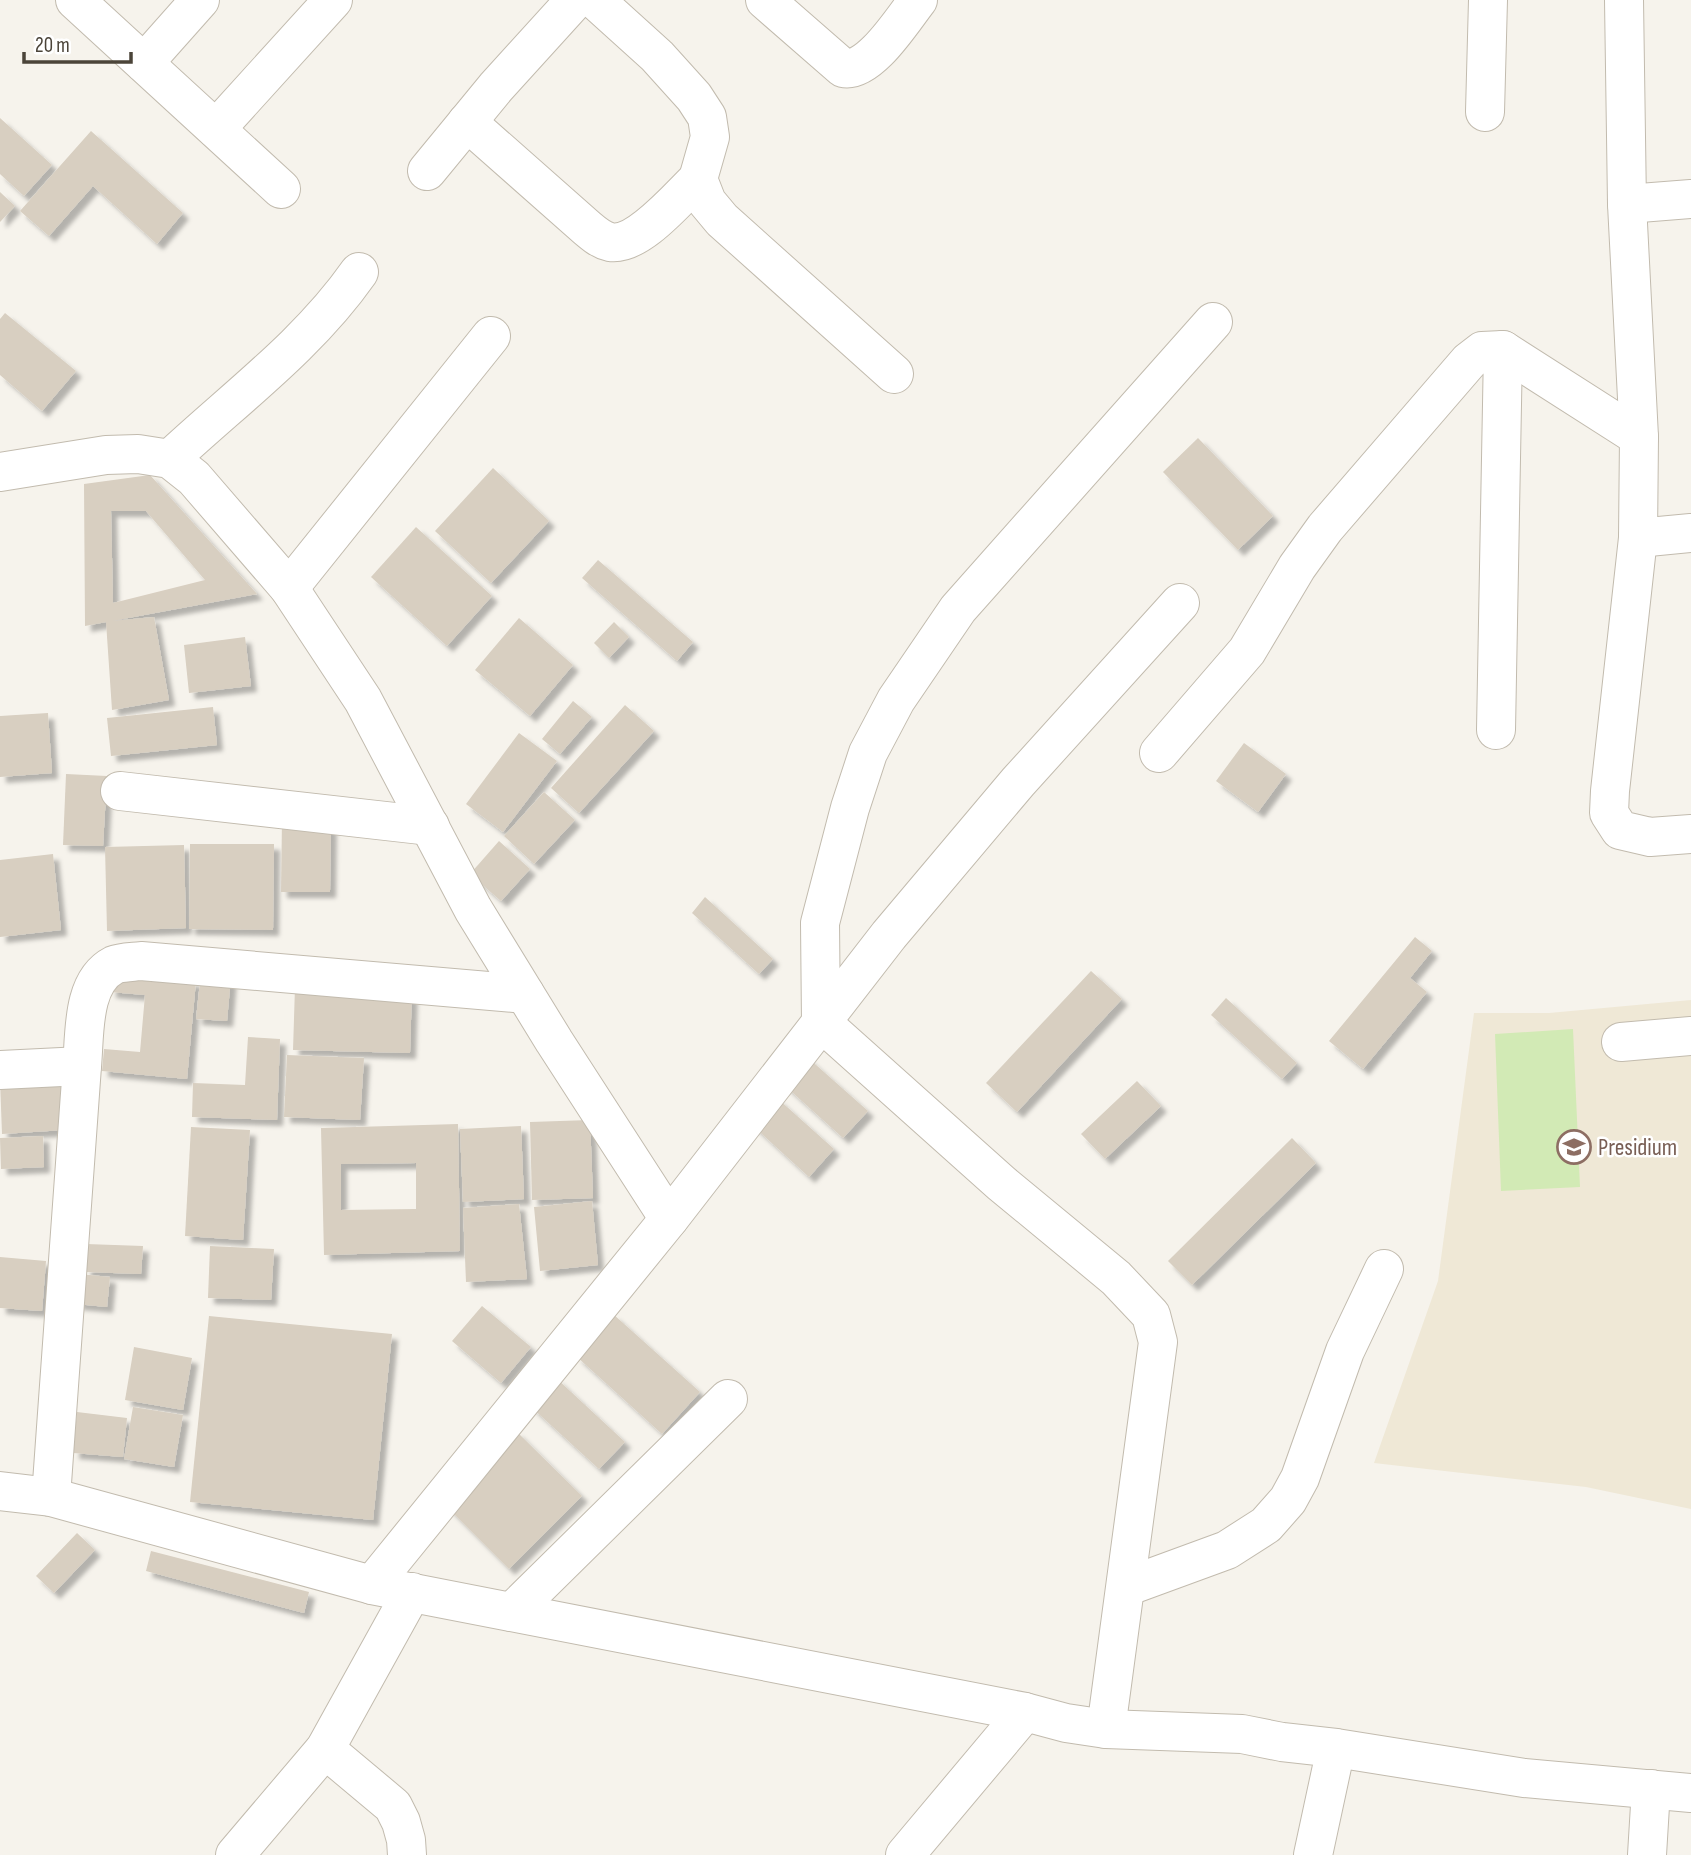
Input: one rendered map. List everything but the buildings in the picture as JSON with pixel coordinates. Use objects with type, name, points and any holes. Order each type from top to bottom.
[{"type":"street","points":[[75,0],[281,189]]},
{"type":"street","points":[[144,63],[200,0]]},
{"type":"street","points":[[216,129],[334,0]]},
{"type":"street","points":[[426,171],[575,0]]},
{"type":"street","points":[[467,122],[587,228],[600,238],[613,243],[641,233],[698,179],[710,137],[707,117],[694,97],[657,56],[595,0]]},
{"type":"street","points":[[765,0],[842,68],[848,69],[861,65],[874,55],[918,0]]},
{"type":"street","points":[[1485,112],[1488,0]]},
{"type":"street","points":[[1624,0],[1627,204],[1639,437],[1638,538],[1609,813],[1620,830],[1650,837],[1691,834]]},
{"type":"street","points":[[698,179],[707,202],[722,220],[894,374]]},
{"type":"street","points":[[1627,204],[1691,199]]},
{"type":"street","points":[[170,459],[305,338],[339,301],[359,272]]},
{"type":"street","points":[[1106,1729],[1158,1342],[1151,1315],[1116,1278],[1001,1183],[821,1022],[820,923],[850,808],[868,753],[896,700],[958,609],[1213,322]]},
{"type":"street","points":[[289,588],[491,336]]},
{"type":"street","points":[[1159,753],[1247,651],[1297,567],[1334,517],[1469,361],[1482,351],[1503,350],[1639,437]]},
{"type":"street","points":[[1496,730],[1503,350]]},
{"type":"street","points":[[0,472],[106,455],[138,454],[170,459],[194,478],[289,588],[363,700],[473,909],[669,1219]]},
{"type":"street","points":[[1638,538],[1691,534]]},
{"type":"street","points":[[372,1585],[669,1219],[889,935],[1018,782],[1180,603]]},
{"type":"street","points":[[120,791],[430,826]]},
{"type":"street","points":[[51,1497],[82,1066],[90,996],[100,977],[115,965],[141,961],[525,994]]},
{"type":"street","points":[[1621,1042],[1691,1036]]},
{"type":"street","points":[[0,1070],[82,1066]]},
{"type":"street","points":[[1126,1587],[1227,1550],[1266,1525],[1288,1500],[1300,1478],[1345,1351],[1384,1269]]},
{"type":"street","points":[[512,1612],[728,1399]]},
{"type":"street","points":[[0,1491],[51,1497],[372,1585],[1025,1712],[1066,1723],[1106,1729],[1242,1734],[1524,1778],[1691,1793]]},
{"type":"street","points":[[235,1855],[326,1749],[412,1592]]},
{"type":"street","points":[[905,1855],[1025,1712]]},
{"type":"street","points":[[1313,1855],[1336,1748]]},
{"type":"street","points":[[326,1749],[393,1806],[404,1830],[407,1855]]},
{"type":"street","points":[[1647,1855],[1651,1789]]},
{"type":"shaded area","name":"Presidium","points":[[1691,1000],[1691,1509],[1586,1487],[1374,1463],[1438,1281],[1474,1013],[1549,1013]]},
{"type":"green space","points":[[1573,1029],[1580,1187],[1501,1191],[1495,1034]]},
{"type":"place","name":"Presidium","points":[[1574,1147]]}]
